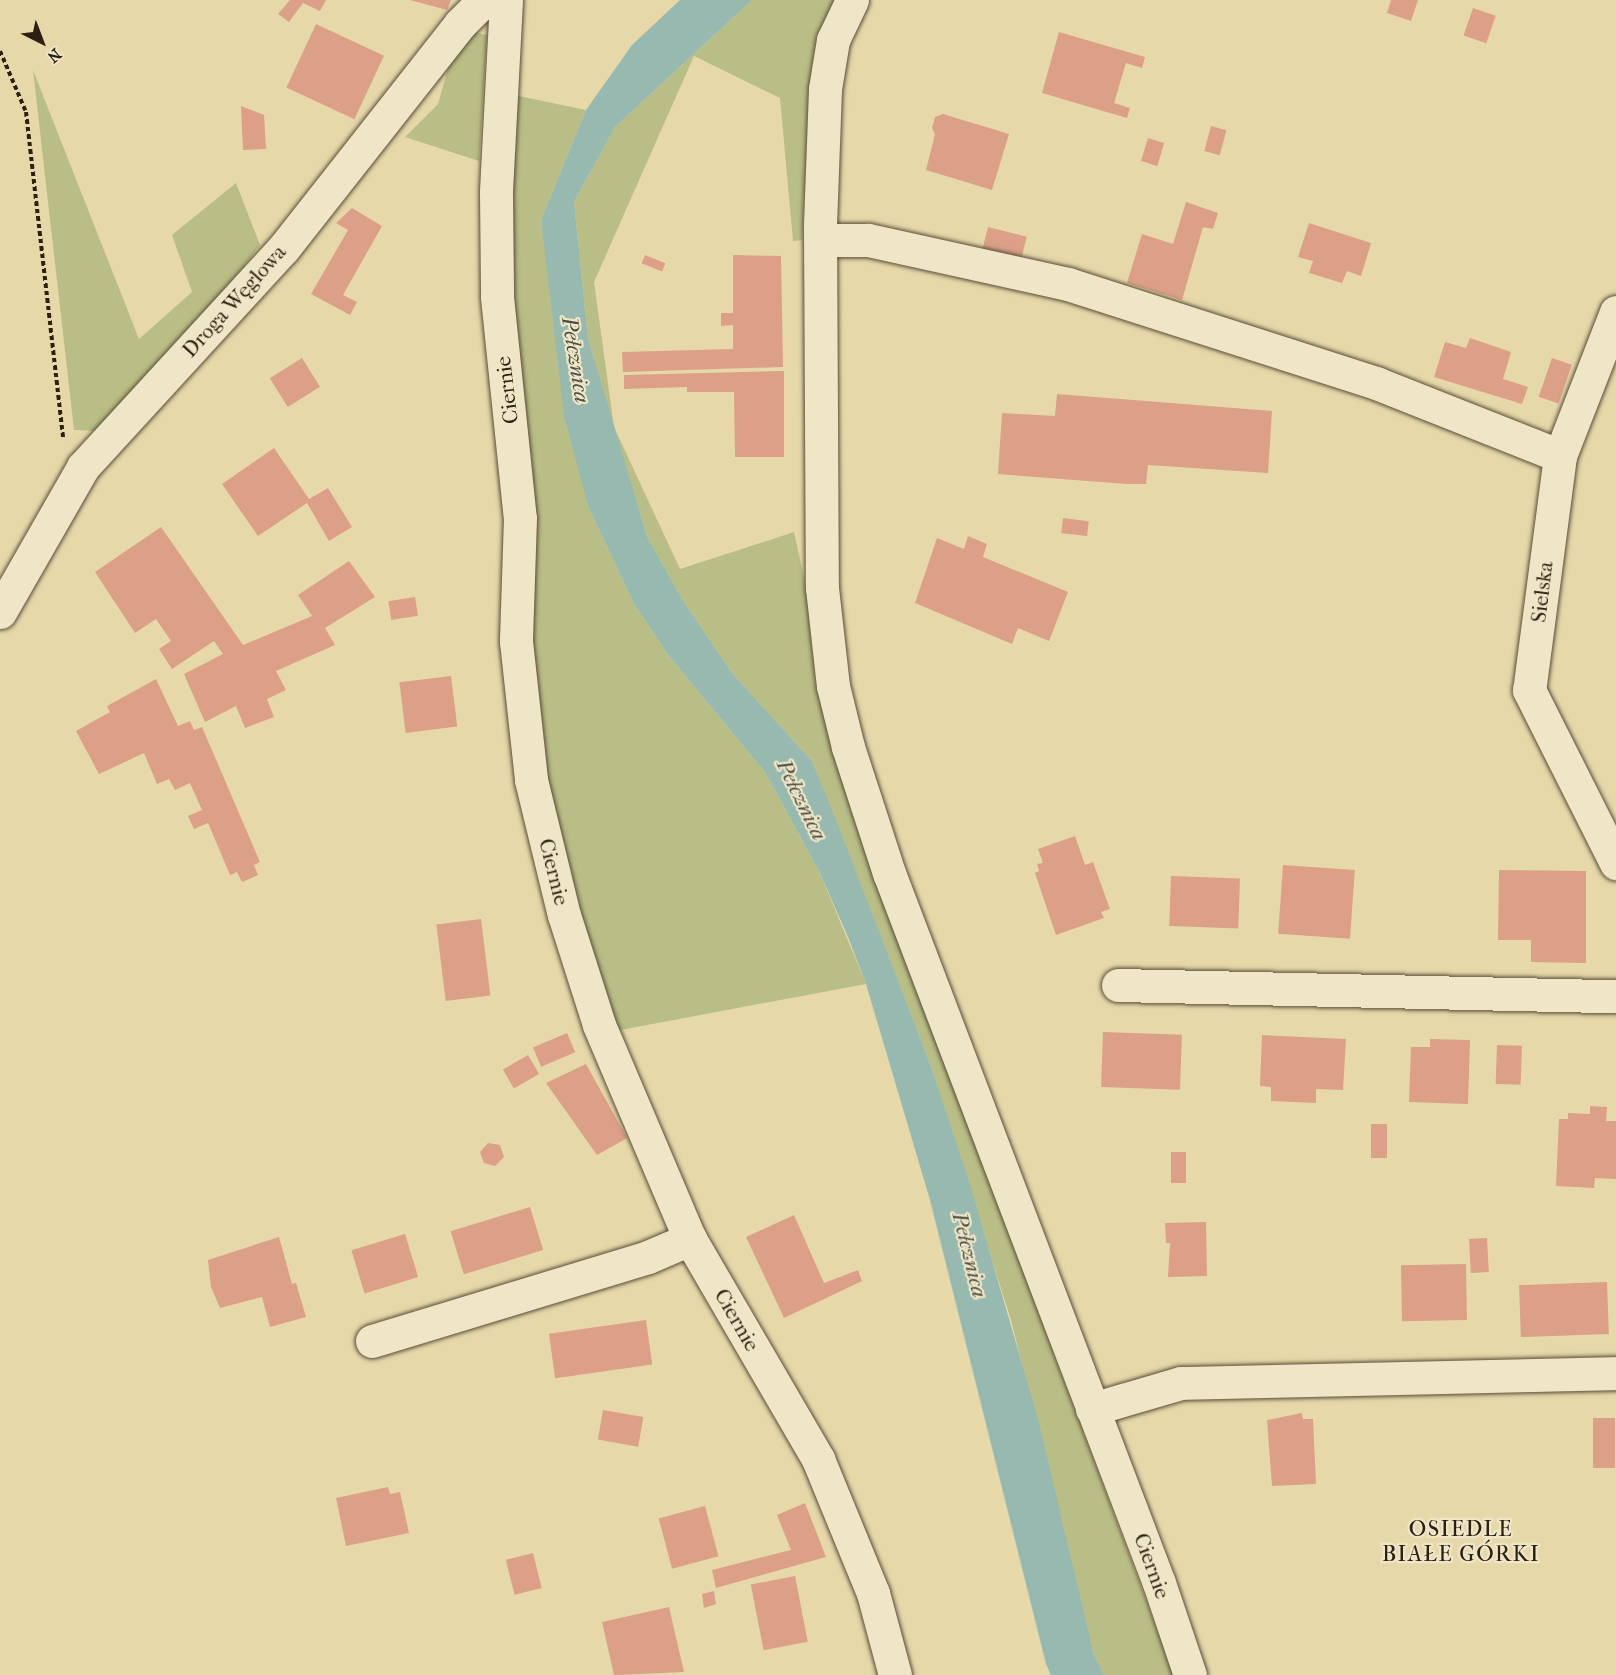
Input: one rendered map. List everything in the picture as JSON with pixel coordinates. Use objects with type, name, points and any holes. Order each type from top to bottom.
[{"type":"street","name":"Droga Węglowa","points":[[0,612],[83,466],[283,249],[460,24],[484,0]]},
{"type":"street","name":"Ciernie","points":[[506,0],[495,193],[497,297],[520,518],[516,641],[522,724],[561,903],[595,1014],[690,1239],[818,1459],[873,1593],[894,1675]]},
{"type":"street","name":"Ciernie","points":[[852,0],[833,40],[825,89],[820,240],[822,588],[833,686],[848,747],[889,873],[1190,1675]]},
{"type":"street","points":[[820,240],[868,240],[1068,285],[1377,383],[1560,456]]},
{"type":"street","name":"Sielska","points":[[1616,312],[1560,456],[1529,690],[1616,863]]},
{"type":"street","points":[[1118,985],[1616,996]]},
{"type":"street","points":[[372,1341],[648,1257],[690,1239]]},
{"type":"street","points":[[1092,1409],[1181,1383],[1616,1373]]},
{"type":"path","points":[[0,51],[26,112],[63,439],[83,466]]},
{"type":"green space","points":[[752,0],[835,0],[817,34],[809,88],[802,240],[793,241],[780,98],[694,56],[594,282],[614,427],[588,338],[574,202],[615,127]]},
{"type":"green space","points":[[472,32],[487,35],[479,161],[405,137],[438,104],[449,65]]},
{"type":"green space","points":[[33,70],[139,339],[192,292],[172,235],[236,183],[260,245],[209,312],[94,431],[74,430]]},
{"type":"green space","points":[[509,94],[586,110],[541,220],[588,506],[633,602],[669,656],[765,772],[819,871],[866,984],[615,1031],[579,916],[543,776],[530,643],[531,467],[512,338]]},
{"type":"green space","points":[[614,427],[680,569],[794,532],[806,587],[816,687],[851,811],[1174,1675],[1104,1675],[1094,1655],[1011,1320],[929,1061],[812,761],[732,673],[682,599],[647,536]]},
{"type":"water","name":"Pełcznica","points":[[680,0],[752,0],[615,127],[574,202],[588,338],[647,536],[682,599],[732,673],[812,761],[929,1061],[969,1181],[1038,1419],[1094,1655],[1104,1675],[1051,1675],[1046,1664],[930,1200],[866,984],[848,937],[819,871],[765,772],[669,656],[633,602],[588,506],[564,416],[541,220],[586,110],[632,45]]},
{"type":"building","points":[[290,0],[326,0],[320,11],[303,3],[289,22],[278,14]]},
{"type":"building","points":[[410,0],[451,0],[447,10]]},
{"type":"building","points":[[1391,0],[1418,0],[1411,21],[1387,13]]},
{"type":"building","points":[[1473,8],[1496,16],[1486,43],[1464,35]]},
{"type":"building","points":[[316,24],[384,56],[354,119],[286,87]]},
{"type":"building","points":[[1059,32],[1145,57],[1142,68],[1126,63],[1114,103],[1130,108],[1127,118],[1042,93]]},
{"type":"building","points":[[241,106],[264,115],[266,149],[243,150]]},
{"type":"building","points":[[943,114],[1009,134],[992,190],[926,170],[935,134],[932,128],[935,117]]},
{"type":"building","points":[[1211,126],[1226,130],[1220,155],[1204,151]]},
{"type":"building","points":[[1148,138],[1164,143],[1157,166],[1141,161]]},
{"type":"building","points":[[1186,202],[1218,213],[1213,229],[1203,227],[1182,300],[1127,283],[1142,234],[1173,244]]},
{"type":"building","points":[[352,208],[382,226],[343,295],[357,302],[350,315],[311,294],[348,230],[336,223]]},
{"type":"building","points":[[1309,223],[1371,243],[1361,276],[1347,271],[1342,283],[1309,273],[1313,261],[1298,257]]},
{"type":"building","points":[[988,227],[1027,237],[1020,264],[981,254]]},
{"type":"building","points":[[645,255],[665,263],[662,272],[642,263]]},
{"type":"building","points":[[733,255],[781,256],[783,367],[623,372],[622,352],[733,349],[733,325],[721,326],[721,313],[733,313]]},
{"type":"building","points":[[1470,338],[1511,352],[1503,379],[1528,387],[1522,404],[1434,377],[1445,342],[1466,348]]},
{"type":"building","points":[[302,358],[320,387],[288,407],[270,378]]},
{"type":"building","points":[[1552,358],[1572,365],[1559,404],[1539,397]]},
{"type":"building","points":[[784,371],[784,457],[735,457],[734,392],[687,392],[687,387],[624,389],[624,375]]},
{"type":"building","points":[[1057,394],[1272,411],[1268,473],[1148,465],[1146,484],[998,474],[1002,413],[1055,416]]},
{"type":"building","points":[[274,448],[309,499],[328,488],[352,527],[329,541],[307,503],[258,536],[222,484]]},
{"type":"building","points":[[1063,518],[1089,521],[1087,536],[1061,533]]},
{"type":"building","points":[[161,527],[243,645],[312,616],[298,595],[349,561],[375,597],[325,628],[335,645],[276,671],[286,690],[267,699],[274,717],[245,728],[236,706],[205,722],[184,674],[223,654],[214,641],[172,669],[159,649],[171,641],[156,619],[135,633],[95,572]]},
{"type":"building","points":[[968,536],[987,544],[983,557],[1068,592],[1049,641],[1018,628],[1012,644],[915,603],[937,538],[964,549]]},
{"type":"building","points":[[415,597],[418,616],[391,620],[388,601]]},
{"type":"building","points":[[451,676],[457,727],[406,733],[399,682]]},
{"type":"building","points":[[156,679],[178,726],[190,721],[194,730],[202,727],[260,862],[254,865],[258,875],[242,882],[237,872],[230,875],[208,823],[194,829],[188,816],[202,810],[190,783],[175,790],[169,779],[157,784],[144,753],[99,774],[76,731],[110,712],[107,706]]},
{"type":"building","points":[[1075,836],[1085,865],[1093,862],[1110,909],[1101,912],[1104,918],[1056,935],[1035,873],[1039,871],[1037,864],[1043,863],[1038,849]]},
{"type":"building","points":[[1283,865],[1355,870],[1350,939],[1278,934]]},
{"type":"building","points":[[1499,870],[1586,871],[1586,963],[1531,962],[1531,940],[1498,940]]},
{"type":"building","points":[[1171,876],[1240,878],[1238,928],[1169,926]]},
{"type":"building","points":[[481,919],[490,995],[446,1001],[436,924]]},
{"type":"building","points":[[1103,1032],[1182,1035],[1180,1090],[1101,1087]]},
{"type":"building","points":[[567,1033],[575,1052],[541,1067],[533,1047]]},
{"type":"building","points":[[1262,1035],[1346,1039],[1343,1090],[1316,1089],[1316,1103],[1271,1101],[1271,1087],[1260,1086]]},
{"type":"building","points":[[1430,1039],[1470,1040],[1468,1104],[1409,1102],[1411,1047],[1430,1047]]},
{"type":"building","points":[[1497,1045],[1522,1046],[1521,1085],[1496,1084]]},
{"type":"building","points":[[528,1055],[539,1074],[514,1089],[503,1070]]},
{"type":"building","points":[[586,1064],[627,1138],[597,1155],[546,1083]]},
{"type":"building","points":[[1590,1106],[1607,1107],[1606,1121],[1616,1121],[1616,1179],[1595,1178],[1594,1188],[1556,1186],[1559,1119],[1568,1119],[1568,1113],[1590,1114]]},
{"type":"building","points":[[1371,1124],[1387,1124],[1387,1158],[1371,1158]]},
{"type":"building","points":[[488,1143],[500,1145],[504,1157],[495,1166],[484,1163],[480,1152]]},
{"type":"building","points":[[1171,1152],[1186,1152],[1186,1183],[1171,1183]]},
{"type":"building","points":[[530,1207],[543,1250],[464,1274],[451,1231]]},
{"type":"building","points":[[794,1215],[824,1283],[858,1270],[862,1281],[784,1318],[746,1237]]},
{"type":"building","points":[[1206,1222],[1207,1276],[1168,1277],[1170,1243],[1166,1243],[1165,1223]]},
{"type":"building","points":[[405,1234],[418,1277],[365,1293],[351,1250]]},
{"type":"building","points":[[279,1237],[292,1284],[296,1283],[306,1317],[270,1327],[262,1297],[220,1308],[211,1287],[208,1260]]},
{"type":"building","points":[[1487,1238],[1489,1272],[1471,1273],[1469,1239]]},
{"type":"building","points":[[1466,1264],[1467,1320],[1402,1321],[1401,1265]]},
{"type":"building","points":[[1607,1282],[1609,1334],[1521,1337],[1519,1285]]},
{"type":"building","points":[[646,1320],[652,1365],[555,1378],[549,1334]]},
{"type":"building","points":[[603,1410],[643,1417],[638,1447],[598,1440]]},
{"type":"building","points":[[1302,1413],[1303,1419],[1313,1419],[1316,1484],[1272,1486],[1267,1420]]},
{"type":"building","points":[[1593,1418],[1615,1418],[1615,1468],[1593,1468]]},
{"type":"building","points":[[388,1487],[390,1494],[400,1492],[409,1533],[346,1546],[336,1498]]},
{"type":"building","points":[[805,1503],[826,1557],[716,1588],[712,1570],[791,1550],[777,1515]]},
{"type":"building","points":[[705,1506],[718,1556],[672,1569],[659,1518]]},
{"type":"building","points":[[533,1553],[542,1588],[515,1595],[506,1560]]},
{"type":"building","points":[[795,1576],[808,1642],[764,1650],[751,1585]]},
{"type":"building","points":[[714,1591],[716,1604],[704,1608],[702,1594]]},
{"type":"building","points":[[669,1607],[684,1672],[614,1675],[602,1622]]},
{"type":"district","name":"OSIEDLE BIAŁE GÓRKI","points":[[1461,1542]]}]
